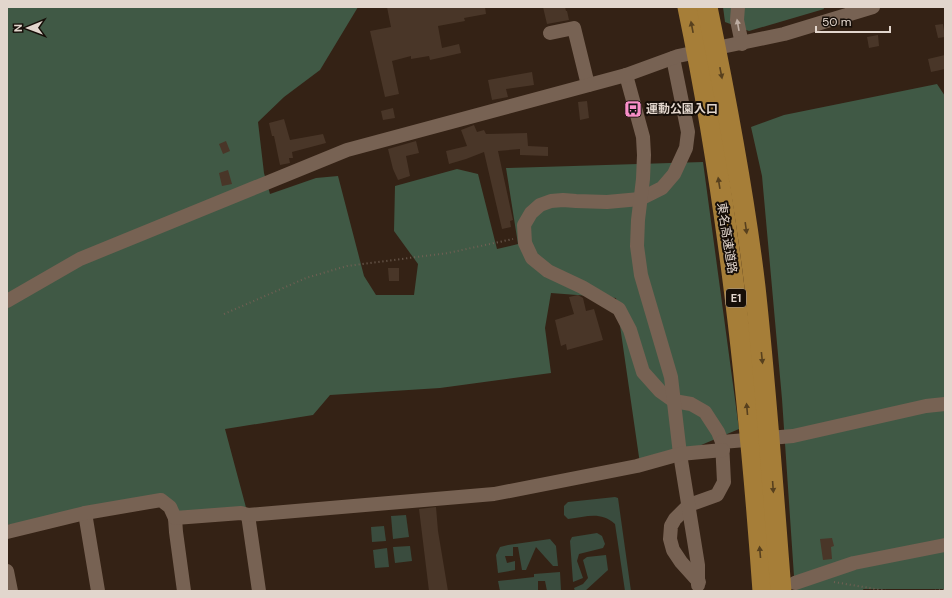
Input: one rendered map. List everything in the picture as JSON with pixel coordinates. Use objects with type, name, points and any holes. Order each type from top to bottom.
[{"type":"highway","name":"東名高速道路","points":[[688,7],[705,98],[735,289],[763,591]]},
{"type":"highway","name":"東名高速道路","points":[[707,7],[722,77],[755,286],[765,390],[788,587]]},
{"type":"street","points":[[738,7],[738,44]]},
{"type":"street","points":[[7,301],[80,259],[347,150],[626,75],[676,57],[784,34],[873,7]]},
{"type":"street","points":[[550,33],[574,28],[588,85]]},
{"type":"street","points":[[676,57],[688,132],[686,148],[674,174],[662,188],[640,199],[607,202],[563,200],[551,201],[540,205],[531,213],[524,225],[524,237],[525,243],[532,258],[548,271],[582,287],[619,309],[630,330],[643,372],[660,391],[674,401],[691,404],[705,412],[724,444],[724,482],[717,495],[689,505],[675,519],[671,526],[670,539],[673,550],[698,586]]},
{"type":"street","points":[[626,75],[643,137],[644,155],[637,246],[640,275],[669,371],[680,454],[698,565],[698,586]]},
{"type":"street","points":[[176,518],[241,513],[248,515],[494,494],[637,466],[724,444],[793,436],[926,406],[945,404]]},
{"type":"street","points":[[7,532],[85,513],[161,500],[170,507],[176,518],[176,532],[184,591]]},
{"type":"street","points":[[85,513],[98,591]]},
{"type":"street","points":[[248,515],[259,591]]},
{"type":"street","points":[[788,587],[854,563],[945,545]]},
{"type":"street","points":[[7,571],[11,591]]},
{"type":"path","points":[[224,314],[306,278],[347,266],[448,253],[524,237]]},
{"type":"path","points":[[830,582],[887,591]]},
{"type":"path","points":[[931,591],[945,590]]},
{"type":"green space","points":[[7,7],[358,7],[320,70],[284,97],[258,122],[264,173],[270,194],[316,178],[338,176],[364,276],[376,295],[414,295],[418,264],[394,231],[395,186],[457,169],[478,174],[497,249],[518,244],[506,168],[703,162],[739,429],[680,454],[640,464],[616,298],[551,293],[545,328],[551,373],[440,388],[330,395],[313,415],[225,429],[248,515],[188,518],[161,500],[7,525]]},
{"type":"green space","points":[[723,7],[823,7],[824,9],[749,31],[725,22]]},
{"type":"green space","points":[[937,84],[945,96],[945,589],[795,591],[782,399],[762,176],[751,127],[784,115]]},
{"type":"green space","points":[[615,497],[618,498],[631,591],[625,591],[615,524],[604,517],[599,516],[568,519],[564,515],[564,506],[568,502]]},
{"type":"green space","points":[[406,515],[409,537],[393,539],[391,516]]},
{"type":"green space","points":[[384,526],[386,541],[372,542],[371,527]]},
{"type":"green space","points":[[597,533],[602,536],[605,544],[603,548],[579,554],[577,561],[583,578],[573,582],[570,541],[572,537]]},
{"type":"green space","points":[[550,539],[556,546],[558,566],[553,566],[536,547],[526,570],[522,570],[518,547],[513,547],[513,556],[505,556],[507,563],[515,561],[515,570],[498,573],[496,555],[500,547]]},
{"type":"green space","points":[[410,546],[412,561],[395,563],[393,547]]},
{"type":"green space","points":[[387,548],[389,567],[375,568],[373,550]]},
{"type":"green space","points":[[606,555],[608,570],[585,591],[575,591],[574,588],[583,584],[588,578],[583,560],[587,557]]},
{"type":"green space","points":[[560,572],[561,590],[547,591],[545,581],[538,581],[538,591],[500,591],[498,581],[534,577],[534,574]]},
{"type":"building","points":[[387,7],[485,7],[486,14],[464,18],[465,21],[438,26],[442,48],[459,44],[461,53],[430,60],[429,56],[411,59],[411,56],[392,61],[399,94],[385,97],[370,31],[391,27]]},
{"type":"building","points":[[543,7],[565,7],[569,20],[547,24]]},
{"type":"building","points":[[943,24],[945,37],[938,38],[935,25]]},
{"type":"building","points":[[878,35],[879,46],[869,48],[867,37]]},
{"type":"building","points":[[945,55],[945,69],[931,72],[928,59]]},
{"type":"building","points":[[532,72],[534,85],[506,89],[508,97],[492,100],[488,80]]},
{"type":"building","points":[[587,101],[589,118],[580,120],[578,102]]},
{"type":"building","points":[[393,108],[395,118],[383,120],[381,111]]},
{"type":"building","points":[[284,119],[290,140],[323,134],[326,143],[292,152],[293,158],[289,158],[290,163],[280,165],[274,136],[272,136],[269,123]]},
{"type":"building","points":[[474,125],[477,132],[484,130],[486,134],[527,133],[528,146],[548,147],[548,156],[520,155],[520,149],[498,151],[513,220],[510,221],[511,227],[502,229],[484,152],[449,164],[446,151],[467,146],[461,130]]},
{"type":"building","points":[[226,141],[230,151],[223,154],[219,144]]},
{"type":"building","points":[[416,141],[419,153],[406,156],[410,176],[398,180],[393,169],[388,149]]},
{"type":"building","points":[[228,170],[232,184],[222,186],[219,173]]},
{"type":"building","points":[[388,268],[399,268],[399,281],[389,281]]},
{"type":"building","points":[[578,295],[583,298],[586,311],[594,309],[603,340],[567,350],[566,344],[561,346],[555,320],[574,314],[569,297]]},
{"type":"building","points":[[436,507],[438,531],[448,591],[429,591],[419,509]]},
{"type":"building","points":[[832,538],[834,546],[831,547],[832,559],[823,560],[820,539]]},
{"type":"place","name":"運動公園入口","points":[[633,109]]}]
